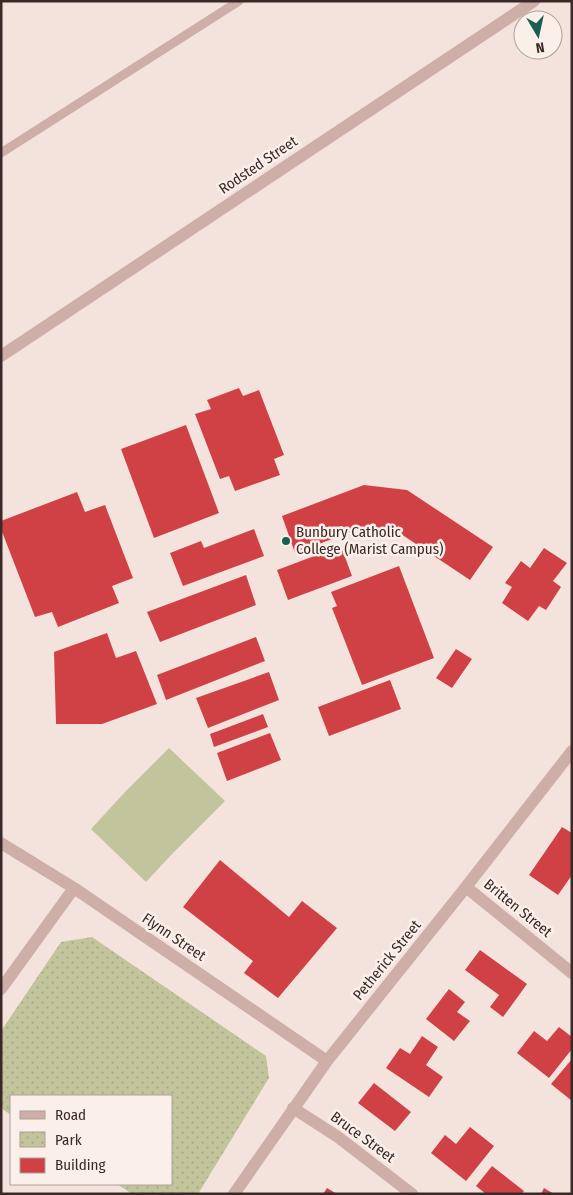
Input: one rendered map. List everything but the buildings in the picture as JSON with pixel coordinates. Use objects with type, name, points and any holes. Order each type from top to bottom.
[{"type":"street","name":"Rodsted Street","points":[[1,356],[534,1]]},
{"type":"street","name":"Petherick Street","points":[[234,1194],[327,1060],[572,751]]},
{"type":"street","name":"Flynn Street","points":[[1,844],[74,888],[327,1060]]},
{"type":"street","name":"Britten Street","points":[[466,887],[572,973]]},
{"type":"street","points":[[1,990],[74,888]]},
{"type":"street","name":"Bruce Street","points":[[293,1108],[338,1137],[412,1194]]},
{"type":"lane","points":[[1,152],[239,1]]},
{"type":"green space","points":[[169,748],[225,801],[146,882],[91,829]]},
{"type":"green space","points":[[92,937],[266,1056],[269,1078],[198,1194],[132,1194],[118,1185],[172,1185],[172,1095],[10,1095],[10,1114],[1,1108],[1,1031],[61,942]]},
{"type":"place","name":"Bunbury Catholic College (Marist Campus)","points":[[286,541]]}]
